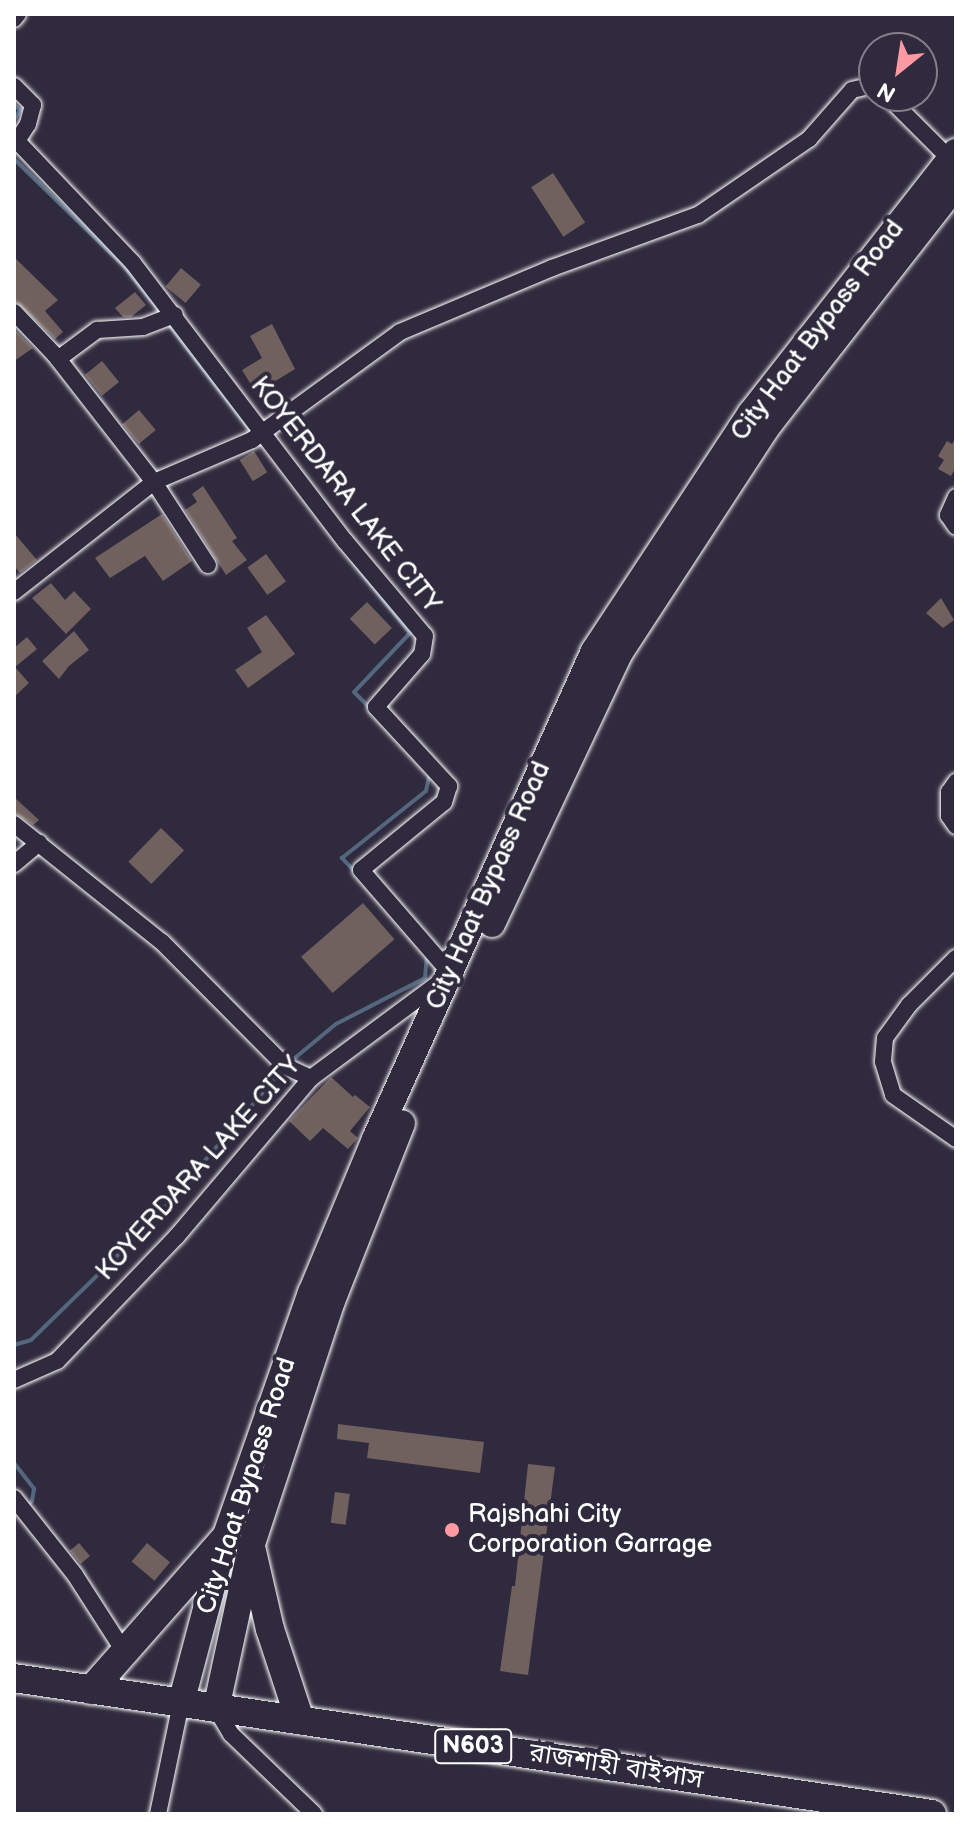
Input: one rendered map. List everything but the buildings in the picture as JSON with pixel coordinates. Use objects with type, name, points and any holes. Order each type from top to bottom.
[{"type":"highway","points":[[91,1690],[238,1543],[300,1720]]},
{"type":"highway","name":"রাজশাহী বাইপাস","points":[[14,1678],[932,1814]]},
{"type":"main road","name":"City Haat Bypass Road","points":[[216,1709],[238,1543],[311,1293],[375,1139],[594,651],[751,413],[953,155]]},
{"type":"main road","name":"City Haat Bypass Road","points":[[181,1703],[238,1543],[392,1146],[460,992],[619,654],[767,427],[956,185]]},
{"type":"street","points":[[14,19],[18,14]]},
{"type":"street","name":"KOYERDARA LAKE CITY","points":[[14,86],[33,105],[28,124],[15,142],[133,263],[175,315],[259,435],[425,636],[422,654],[376,707],[449,786],[444,802],[361,870],[451,974],[311,1078],[177,1236],[57,1361],[14,1380]]},
{"type":"street","points":[[16,585],[154,482],[259,435],[400,332],[552,268],[698,215],[809,139],[852,90],[858,89]]},
{"type":"street","points":[[905,112],[953,155]]},
{"type":"street","points":[[14,312],[58,359],[154,482],[208,565]]},
{"type":"street","points":[[58,359],[97,330],[143,327],[175,315]]},
{"type":"street","points":[[956,497],[948,515],[956,527]]},
{"type":"street","points":[[956,782],[949,792],[949,816],[956,826]]},
{"type":"street","points":[[14,824],[162,942],[285,1066],[311,1078]]},
{"type":"street","points":[[14,864],[39,843]]},
{"type":"street","points":[[956,958],[909,1005],[885,1038],[883,1062],[893,1095],[956,1139]]},
{"type":"street","points":[[20,1506],[75,1575],[125,1653]]},
{"type":"street","points":[[158,1814],[181,1703]]},
{"type":"street","points":[[216,1709],[231,1734],[314,1814]]},
{"type":"waterway","points":[[14,105],[20,110],[14,120]]},
{"type":"waterway","points":[[14,159],[124,266],[162,314]]},
{"type":"waterway","points":[[167,322],[254,435]]},
{"type":"waterway","points":[[353,562],[410,633],[354,692],[370,708]]},
{"type":"waterway","points":[[356,873],[342,858],[426,791],[430,772]]},
{"type":"waterway","points":[[290,1062],[336,1024],[425,978],[427,955]]},
{"type":"waterway","points":[[14,1345],[31,1340],[156,1218],[281,1071]]},
{"type":"waterway","points":[[14,1463],[34,1489],[32,1501],[26,1507]]},
{"type":"place","name":"Rajshahi City Corporation Garrage","points":[[452,1530]]}]
